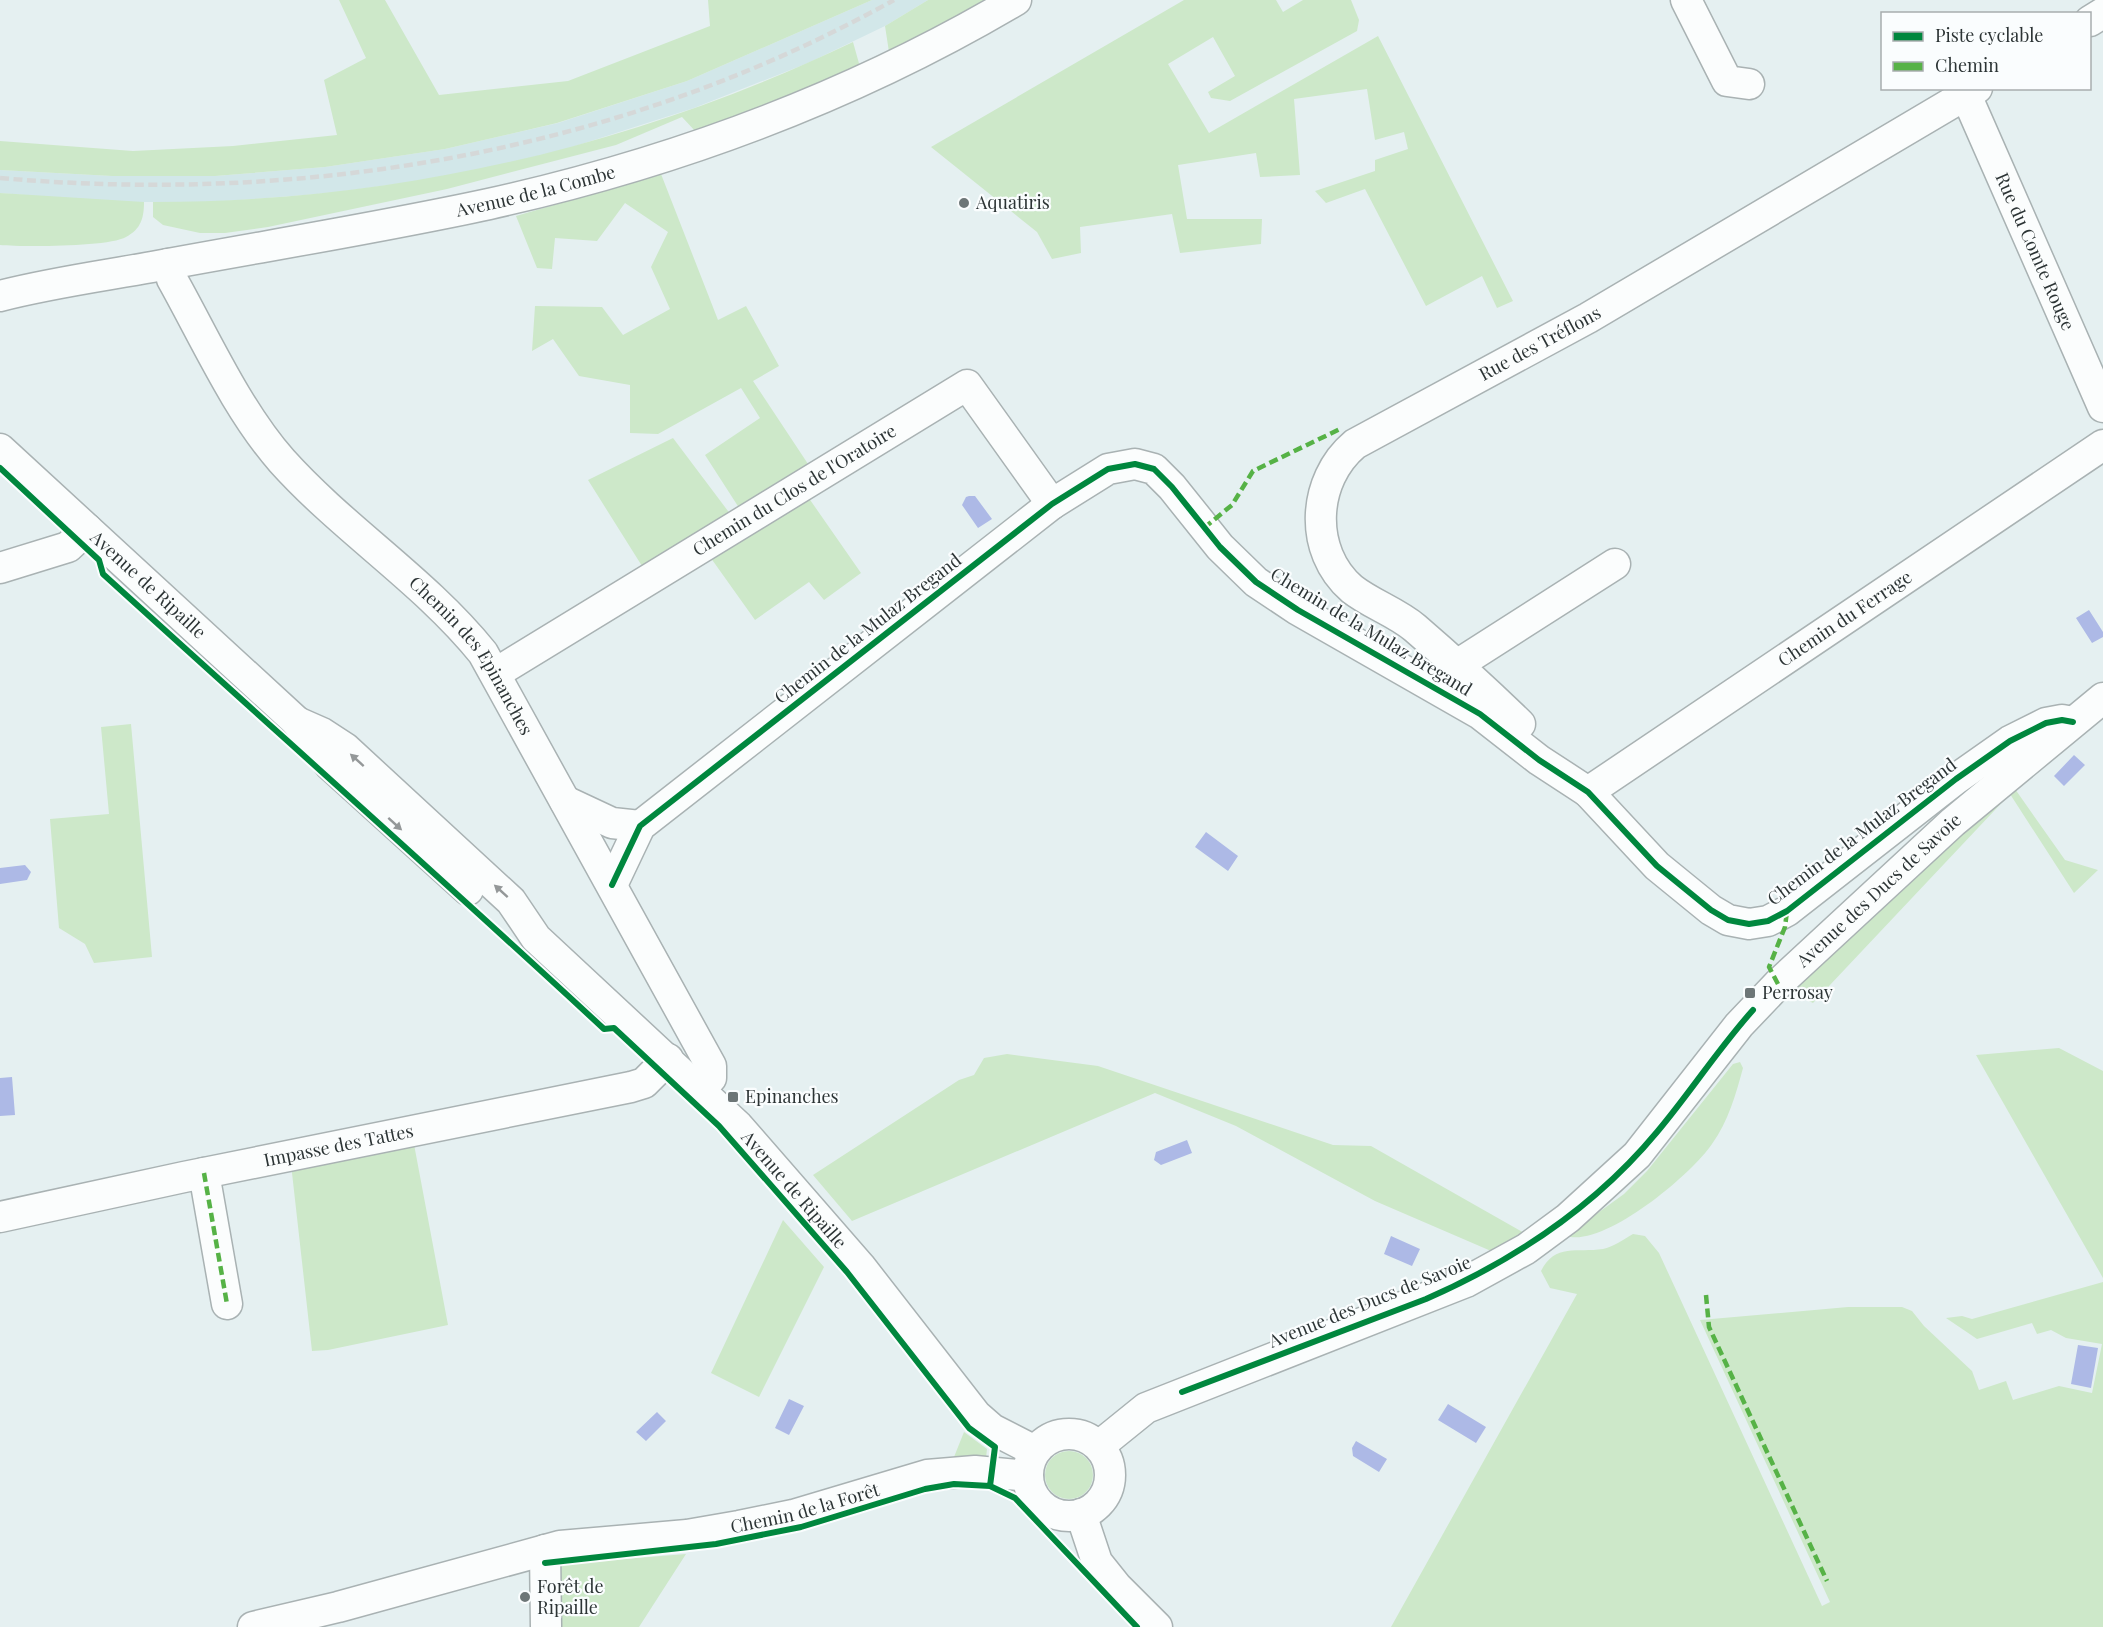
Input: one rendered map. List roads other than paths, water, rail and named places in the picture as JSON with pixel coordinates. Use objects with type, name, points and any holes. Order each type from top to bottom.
[{"type":"street","name":"Avenue de la Combe","points":[[9,291],[489,204],[598,176],[667,156],[829,94],[918,53],[1016,0]]},
{"type":"street","points":[[1686,0],[1728,81],[1749,84]]},
{"type":"street","name":"Rue du Comte Rouge","points":[[1971,92],[2103,408]]},
{"type":"street","name":"Rue des Tréflons","points":[[1588,792],[1457,666],[1403,619],[1354,590],[1332,566],[1322,533],[1322,500],[1326,484],[1342,455],[1374,434],[1700,255],[1971,92]]},
{"type":"street","name":"Chemin des Epinanches","points":[[168,264],[172,279],[248,414],[270,447],[297,476],[452,618],[496,673],[711,1066],[712,1074],[701,1089]]},
{"type":"street","name":"Chemin du Clos de l'Oratoire","points":[[496,673],[967,385],[1052,504]]},
{"type":"street","name":"Chemin du Ferrage","points":[[1588,792],[2103,445]]},
{"type":"street","name":"Avenue de Ripaille","points":[[2,454],[297,722],[345,748],[439,849],[511,901],[536,938],[701,1089],[738,1126],[860,1266],[976,1415],[1031,1463]]},
{"type":"street","name":"Chemin de la Mulaz Bregand","points":[[612,885],[640,826],[1052,504],[1108,469],[1135,464],[1154,469],[1172,487],[1220,547],[1263,586],[1298,610],[1480,714],[1539,760],[1588,792],[1657,866],[1710,910],[1738,923],[1759,923],[1779,916],[1956,779],[2010,741],[2046,723],[2062,720],[2073,722]]},
{"type":"street","points":[[0,568],[68,547],[87,529]]},
{"type":"street","points":[[1457,666],[1615,564]]},
{"type":"street","name":"Avenue des Ducs de Savoie","points":[[1099,1446],[1135,1415],[1164,1399],[1364,1324],[1466,1282],[1526,1249],[1560,1224],[1592,1198],[1636,1155],[1739,1026],[1772,991],[1953,822],[2103,698]]},
{"type":"street","points":[[565,801],[612,824],[640,826]]},
{"type":"street","name":"Impasse des Tattes","points":[[0,1217],[204,1173],[631,1087],[644,1083],[668,1059]]},
{"type":"street","points":[[204,1173],[226,1304]]},
{"type":"street","points":[[1068,1434],[1087,1438],[1099,1446],[1110,1466],[1109,1484],[1098,1505],[1081,1514],[1059,1515],[1043,1507],[1032,1494],[1031,1463],[1049,1438],[1068,1434]]},
{"type":"street","name":"Chemin de la Forêt","points":[[253,1627],[357,1602],[545,1550],[576,1544],[687,1535],[739,1526],[792,1515],[934,1474],[1031,1463]]},
{"type":"street","points":[[1081,1514],[1097,1562],[1117,1587],[1157,1627]]},
{"type":"street","points":[[545,1550],[546,1627]]},
{"type":"water","points":[[969,496],[975,496],[992,519],[978,528],[962,505]]},
{"type":"water","points":[[2089,610],[2103,632],[2103,637],[2092,643],[2076,618]]},
{"type":"water","points":[[2074,755],[2085,765],[2064,786],[2054,776]]},
{"type":"water","points":[[1206,832],[1238,856],[1228,871],[1195,847]]},
{"type":"water","points":[[25,865],[31,872],[27,880],[0,884],[0,868]]},
{"type":"water","points":[[12,1077],[15,1115],[0,1116],[0,1078]]},
{"type":"water","points":[[1187,1140],[1192,1153],[1161,1165],[1154,1160],[1156,1152]]},
{"type":"water","points":[[1391,1236],[1420,1249],[1412,1266],[1384,1254]]},
{"type":"water","points":[[2078,1345],[2098,1348],[2091,1388],[2071,1384]]},
{"type":"water","points":[[789,1399],[804,1406],[789,1435],[775,1428]]},
{"type":"water","points":[[1448,1404],[1486,1427],[1476,1443],[1438,1420]]},
{"type":"water","points":[[657,1412],[666,1421],[646,1441],[636,1432]]},
{"type":"water","points":[[1356,1441],[1387,1459],[1379,1472],[1353,1456],[1352,1448]]},
{"type":"railway","points":[[0,178],[116,184],[232,183],[347,174],[460,156],[573,130],[683,96],[790,52],[894,0]]},
{"type":"place","name":"Aquatiris","points":[[964,203]]},
{"type":"place","name":"Perrosay","points":[[1750,993]]},
{"type":"place","name":"Epinanches","points":[[733,1097]]},
{"type":"place","name":"Forêt de Ripaille","points":[[525,1597]]}]
